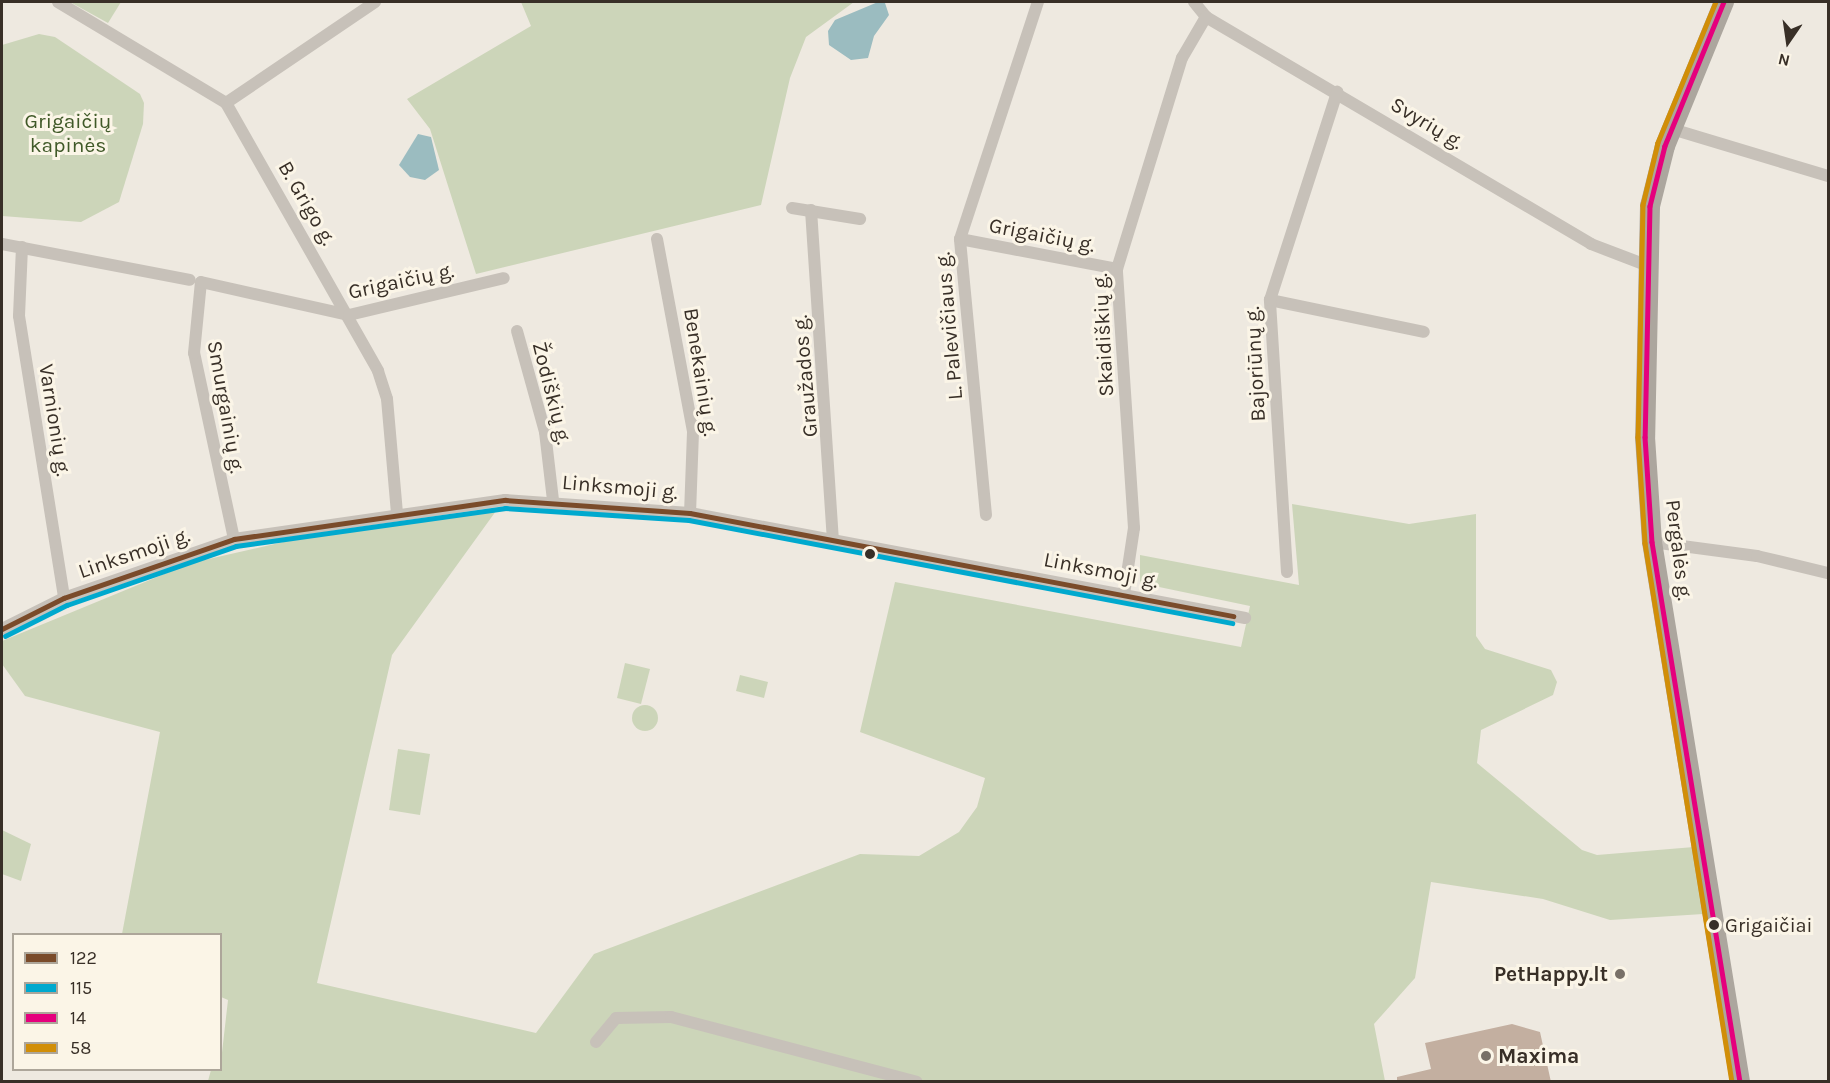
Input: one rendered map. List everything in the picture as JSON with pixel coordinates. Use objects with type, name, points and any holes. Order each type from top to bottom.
[{"type":"main road","name":"Pergalės g.","points":[[1724,2],[1672,129],[1650,206],[1646,265],[1645,437],[1652,542],[1740,1080]]},
{"type":"street","name":"B. Grigo g.","points":[[58,2],[226,103],[349,315],[387,399],[397,513]]},
{"type":"street","points":[[226,103],[375,2]]},
{"type":"street","name":"L. Palevičiaus g.","points":[[986,515],[960,238],[1038,2]]},
{"type":"street","name":"Svyrių g.","points":[[1194,2],[1206,18],[1337,92],[1591,244],[1646,265]]},
{"type":"street","name":"Skaidiškių g.","points":[[1124,594],[1134,528],[1117,269],[1182,58],[1206,18]]},
{"type":"street","name":"Bajoriūnų g.","points":[[1287,572],[1270,300],[1337,92]]},
{"type":"street","points":[[1672,129],[1828,176]]},
{"type":"street","points":[[792,208],[860,219]]},
{"type":"street","name":"Graužados g.","points":[[811,210],[833,539]]},
{"type":"street","name":"Grigaičių g.","points":[[960,238],[1117,269]]},
{"type":"street","name":"Benekainių g.","points":[[657,239],[693,432],[690,513]]},
{"type":"street","name":"Grigaičių g.","points":[[2,244],[196,281],[349,315],[504,278]]},
{"type":"street","name":"Varnionių g.","points":[[22,247],[19,316],[64,598]]},
{"type":"street","name":"Smurgainių g.","points":[[196,281],[194,353],[234,539]]},
{"type":"street","points":[[1270,300],[1424,332]]},
{"type":"street","name":"Žodiškių g.","points":[[517,331],[545,432],[553,500]]},
{"type":"street","name":"Linksmoji g.","points":[[2,629],[64,598],[234,539],[397,513],[553,500],[690,513],[1245,618]]},
{"type":"street","points":[[1652,542],[1757,556],[1828,573]]},
{"type":"street","points":[[596,1042],[616,1018],[671,1017],[917,1082]]},
{"type":"green space","points":[[70,2],[121,2],[108,23]]},
{"type":"green space","points":[[521,2],[854,2],[806,37],[790,78],[761,205],[476,274],[430,129],[407,99],[531,26]]},
{"type":"green space","name":"Grigaičių kapinės","points":[[39,34],[55,37],[140,94],[144,103],[143,124],[119,202],[81,222],[2,216],[2,45]]},
{"type":"green space","points":[[1292,504],[1409,524],[1476,514],[1476,636],[1485,649],[1551,670],[1557,682],[1553,695],[1481,730],[1477,763],[1582,850],[1597,855],[1694,847],[1703,914],[1610,920],[1543,899],[1431,882],[1415,978],[1374,1024],[1385,1081],[208,1081],[211,1071],[222,1071],[228,1000],[222,997],[222,933],[122,933],[160,732],[25,696],[2,664],[2,641],[191,563],[327,532],[496,511],[392,655],[317,983],[536,1033],[594,954],[860,854],[919,856],[959,832],[977,807],[985,778],[860,732],[895,582],[1241,647],[1250,606],[1140,583],[1140,555],[1299,585]]},
{"type":"green space","points":[[625,663],[650,669],[641,704],[617,698]]},
{"type":"green space","points":[[740,675],[768,682],[764,698],[736,691]]},
{"type":"green space","points":[[645,705],[654,709],[658,718],[654,727],[645,731],[636,727],[632,718],[636,709]]},
{"type":"green space","points":[[398,749],[430,754],[420,815],[389,810]]},
{"type":"green space","points":[[2,830],[31,844],[21,881],[2,874]]},
{"type":"water","points":[[878,2],[885,3],[889,15],[874,36],[868,58],[851,60],[829,45],[828,31],[835,20]]},
{"type":"water","points":[[418,134],[431,137],[439,170],[425,180],[410,177],[399,165]]},
{"type":"building","name":"Maxima","points":[[1512,1024],[1540,1032],[1551,1082],[1397,1082],[1397,1077],[1431,1069],[1425,1043]]},
{"type":"transit line","name":"58","points":[[1716,2],[1658,143],[1643,205],[1638,437],[1645,543],[1732,1082]]},
{"type":"transit line","name":"14","points":[[1724,2],[1665,146],[1650,206],[1645,437],[1652,542],[1740,1082]]},
{"type":"transit line","name":"122","points":[[2,629],[64,598],[234,539],[505,500],[690,513],[1233,616]]},
{"type":"transit line","name":"115","points":[[5,636],[67,605],[236,546],[505,508],[689,520],[1232,623]]},
{"type":"place","name":"Grigaičiai","points":[[1714,925]]},
{"type":"place","name":"PetHappy.lt","points":[[1620,974]]},
{"type":"place","name":"Maxima","points":[[1486,1056]]}]
